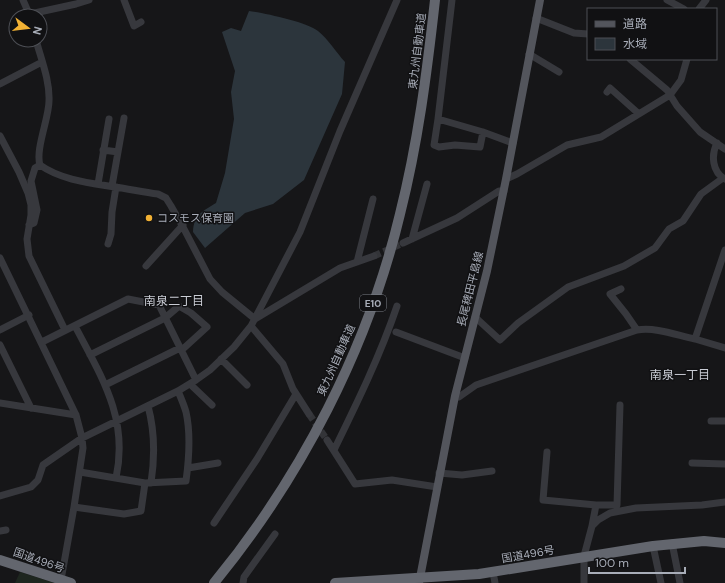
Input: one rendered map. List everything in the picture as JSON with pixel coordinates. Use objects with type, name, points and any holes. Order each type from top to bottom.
[{"type":"highway","name":"東九州自動車道","points":[[214,583],[249,538],[276,498],[307,447],[344,373],[376,295],[400,214],[413,156],[424,94],[435,0]]},
{"type":"highway","name":"国道496号","points":[[335,583],[419,581],[493,572],[652,546],[704,541],[725,543]]},
{"type":"highway","name":"国道496号","points":[[0,560],[61,582],[71,583]]},
{"type":"main road","name":"長尾稗田平島線","points":[[419,581],[455,396],[487,271],[504,191],[540,0]]},
{"type":"street","points":[[48,10],[89,0]]},
{"type":"street","points":[[124,0],[134,26],[141,22]]},
{"type":"street","points":[[0,496],[31,487],[38,480],[43,465],[82,438],[178,392],[193,382],[210,370],[234,347],[251,326],[300,232],[340,132],[397,0]]},
{"type":"street","points":[[452,0],[434,145],[439,147],[455,145],[480,147],[483,132]]},
{"type":"street","points":[[668,0],[682,8]]},
{"type":"street","points":[[700,8],[706,0]]},
{"type":"street","points":[[536,18],[574,33],[587,34]]},
{"type":"street","points":[[38,48],[46,78],[49,101],[38,156],[40,165],[56,174],[98,184],[162,195],[166,198],[182,225],[210,279],[222,292],[255,319]]},
{"type":"street","points":[[530,54],[559,72]]},
{"type":"street","points":[[631,60],[660,83],[677,106],[700,132],[725,149]]},
{"type":"street","points":[[506,179],[567,145],[601,137],[670,95],[681,80],[687,60]]},
{"type":"street","points":[[0,84],[42,62]]},
{"type":"street","points":[[610,88],[639,114]]},
{"type":"street","points":[[108,244],[111,234],[114,186],[124,118]]},
{"type":"street","points":[[98,184],[109,119]]},
{"type":"street","points":[[438,119],[483,132],[513,143]]},
{"type":"street","points":[[0,136],[12,157],[28,193],[31,205],[27,239],[29,256],[65,330]]},
{"type":"street","points":[[475,317],[500,340],[518,322],[568,287],[624,266],[655,248],[669,228],[683,221],[701,194],[724,178],[719,176],[713,159],[714,148],[717,143]]},
{"type":"street","points":[[103,150],[118,152]]},
{"type":"street","points":[[29,225],[34,223],[37,210],[31,181],[35,168],[40,165]]},
{"type":"street","points":[[412,239],[427,184]]},
{"type":"street","points":[[404,243],[457,218],[499,191],[504,191]]},
{"type":"street","points":[[357,262],[373,199]]},
{"type":"street","points":[[146,266],[182,225]]},
{"type":"street","points":[[695,338],[725,250]]},
{"type":"street","points":[[255,319],[340,268],[374,256]]},
{"type":"street","points":[[0,258],[29,315],[76,415],[82,438],[83,448],[80,472],[61,582]]},
{"type":"street","points":[[622,289],[610,294],[637,330]]},
{"type":"street","points":[[42,342],[128,299],[159,305],[180,348],[193,382],[212,405]]},
{"type":"street","points":[[90,355],[166,318],[179,306],[191,313],[207,327],[197,338],[184,348],[180,348],[105,385]]},
{"type":"street","points":[[334,450],[371,374],[387,336],[397,306]]},
{"type":"street","points":[[0,330],[29,315]]},
{"type":"street","points":[[75,326],[105,385],[117,421],[120,451],[116,478]]},
{"type":"street","points":[[251,326],[283,364],[296,394],[309,414]]},
{"type":"street","points":[[455,396],[459,397],[476,385],[637,330],[657,330],[695,338],[725,348]]},
{"type":"street","points":[[396,332],[465,358]]},
{"type":"street","points":[[0,345],[31,408]]},
{"type":"street","points":[[221,359],[247,385]]},
{"type":"street","points":[[80,472],[148,483],[186,481],[189,460],[188,424],[186,412],[178,392]]},
{"type":"street","points":[[214,523],[257,459],[296,394]]},
{"type":"street","points":[[0,403],[76,415]]},
{"type":"street","points":[[547,452],[543,500],[596,505],[617,505],[620,405]]},
{"type":"street","points":[[74,506],[124,514],[141,511],[148,483],[154,468],[154,432],[148,406]]},
{"type":"street","points":[[711,421],[725,421]]},
{"type":"street","points":[[327,440],[355,484],[392,480],[437,487]]},
{"type":"street","points":[[188,468],[218,463]]},
{"type":"street","points":[[692,463],[725,464]]},
{"type":"street","points":[[440,473],[462,475],[492,471]]},
{"type":"street","points":[[592,526],[598,520],[610,513],[636,508],[702,505],[725,502]]},
{"type":"street","points":[[584,583],[584,556],[596,505]]},
{"type":"street","points":[[243,583],[244,577],[275,534]]},
{"type":"street","points":[[672,544],[680,583]]},
{"type":"street","points":[[652,546],[661,583]]},
{"type":"street","points":[[493,572],[495,583]]},
{"type":"shaded area","points":[[20,572],[55,583],[15,583]]},
{"type":"water","points":[[249,11],[305,24],[322,34],[345,62],[342,94],[304,180],[273,204],[245,213],[205,248],[193,232],[195,221],[200,214],[216,203],[225,173],[234,119],[231,92],[235,71],[222,32],[231,28],[241,31]]},
{"type":"tunnel","points":[[374,256],[403,243]]},
{"type":"tunnel","points":[[309,414],[327,440]]},
{"type":"place","name":"コスモス保育園","points":[[149,218]]},
{"type":"district","name":"南泉二丁目","points":[[174,301]]},
{"type":"district","name":"南泉一丁目","points":[[680,375]]}]
